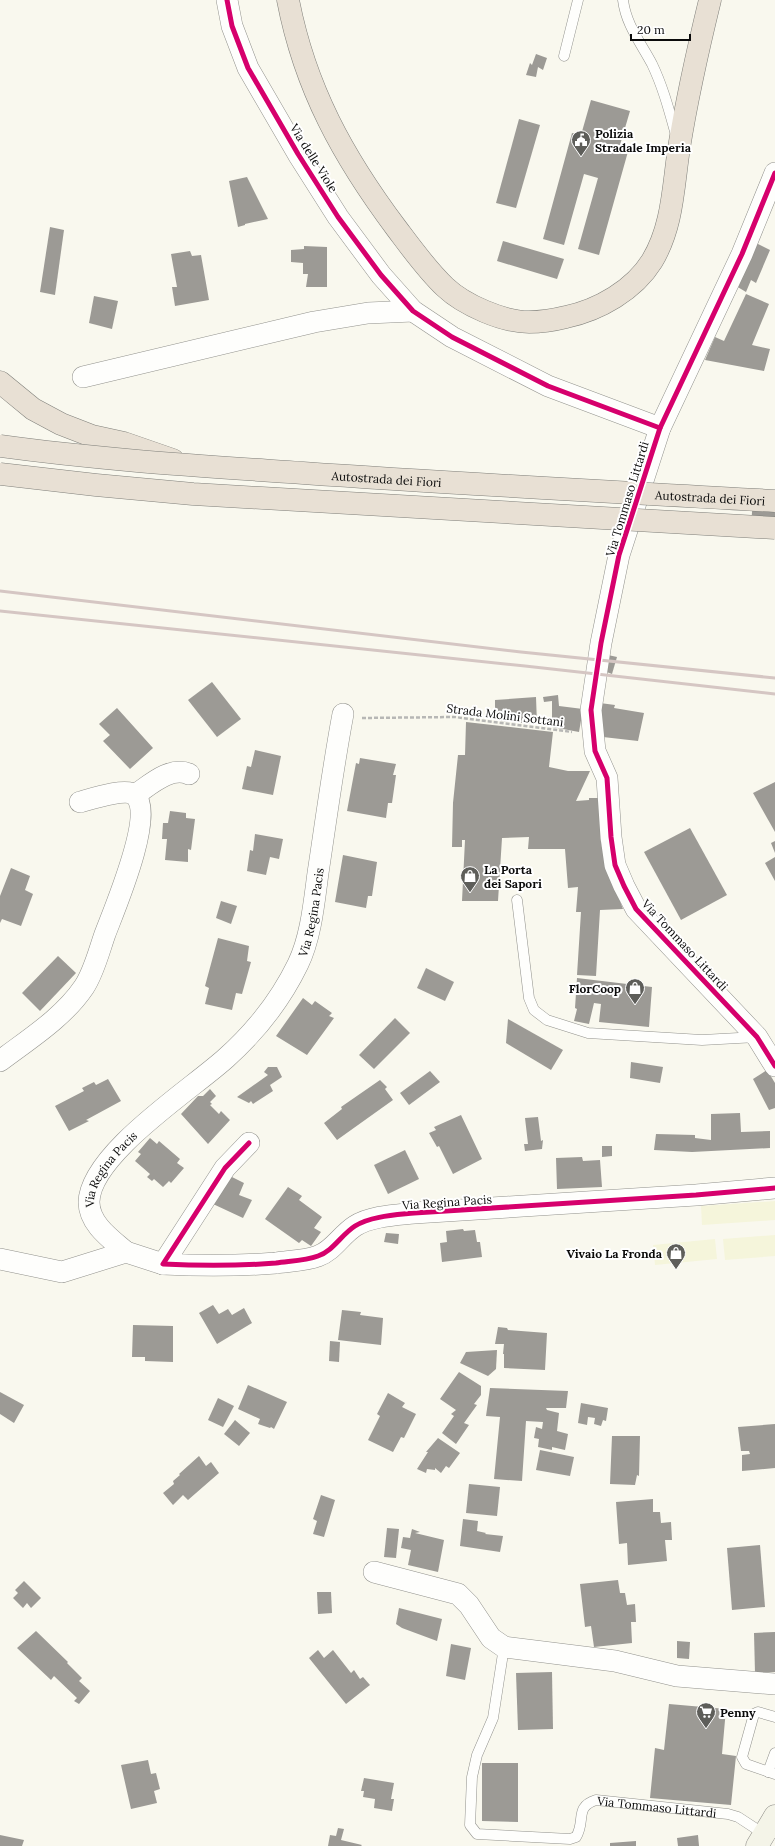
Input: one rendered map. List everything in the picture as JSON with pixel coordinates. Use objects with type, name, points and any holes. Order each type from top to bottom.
[{"type":"highway","points":[[288,0],[295,34],[312,86],[333,131],[361,178],[419,258],[446,288],[472,305],[499,317],[528,322],[554,320],[574,316],[601,306],[623,291],[642,275],[652,261],[665,235],[673,198],[679,147],[696,58],[710,0]]},
{"type":"highway","points":[[0,382],[33,409],[61,424],[92,436],[124,443],[185,465]]},
{"type":"highway","name":"Autostrada dei Fiori","points":[[0,446],[67,455],[185,465],[775,501]]},
{"type":"highway","points":[[0,474],[96,486],[193,494],[775,528]]},
{"type":"street","name":"Via delle Viole","points":[[227,0],[232,26],[248,68],[298,154],[338,217],[381,275],[413,311]]},
{"type":"street","name":"Via Tommaso Littardi","points":[[775,173],[742,254],[660,428],[619,555],[601,643],[591,710],[595,751],[607,778],[615,865],[624,886],[636,909],[756,1037],[775,1066]]},
{"type":"street","points":[[83,377],[314,322],[368,313],[413,311],[452,336],[548,386],[660,428]]},
{"type":"street","name":"Via Regina Pacis","points":[[342,716],[314,898],[305,944],[298,963],[285,987],[254,1030],[226,1058],[158,1112],[125,1143],[102,1170],[90,1194],[89,1204],[92,1215],[98,1227],[126,1252],[163,1264],[236,1266],[295,1261],[317,1257],[328,1252],[342,1236],[357,1225],[377,1218],[414,1213],[696,1195],[775,1188]]},
{"type":"street","points":[[135,795],[164,776],[174,772],[182,771],[189,774]]},
{"type":"street","points":[[0,1061],[66,1010],[84,987],[132,863],[139,829],[139,802],[135,795],[126,791],[80,802]]},
{"type":"street","points":[[163,1264],[225,1168],[249,1143]]},
{"type":"street","points":[[0,1259],[62,1272],[126,1252]]},
{"type":"street","points":[[374,1572],[458,1594],[469,1605],[491,1638],[504,1647],[616,1661],[677,1676],[775,1684]]},
{"type":"lane","points":[[564,56],[578,0]]},
{"type":"lane","points":[[622,0],[629,24],[652,63],[665,93],[679,147]]},
{"type":"lane","points":[[517,900],[529,998],[534,1010],[547,1020],[588,1032],[702,1040],[756,1037]]},
{"type":"lane","name":"Via Tommaso Littardi","points":[[504,1647],[493,1718],[477,1755],[472,1777],[470,1825],[478,1834],[570,1839],[576,1837],[579,1831],[583,1807],[596,1800],[728,1814],[738,1817],[766,1832]]},
{"type":"lane","points":[[775,1717],[758,1712],[754,1714],[742,1757],[746,1764],[772,1773],[775,1753]]},
{"type":"green space","points":[[775,1201],[775,1220],[702,1225],[701,1206]]},
{"type":"green space","points":[[775,1235],[775,1256],[725,1260],[723,1239]]},
{"type":"green space","points":[[715,1239],[717,1259],[655,1265],[653,1245]]},
{"type":"building","points":[[536,54],[547,58],[543,70],[538,67],[536,77],[526,75],[530,63],[532,65]]},
{"type":"building","points":[[591,100],[630,111],[620,145],[629,148],[599,255],[578,249],[598,178],[584,174],[564,245],[543,239],[572,133],[581,135]]},
{"type":"building","points":[[519,119],[540,125],[516,208],[496,203]]},
{"type":"building","points":[[247,177],[268,219],[238,227],[229,181]]},
{"type":"building","points":[[50,227],[64,230],[55,295],[40,292]]},
{"type":"building","points":[[503,241],[564,259],[557,279],[497,261]]},
{"type":"building","points":[[756,243],[770,250],[756,283],[751,280],[746,292],[736,286]]},
{"type":"building","points":[[304,246],[327,247],[327,287],[306,287],[308,274],[303,274],[303,263],[291,262],[291,250],[304,249]]},
{"type":"building","points":[[190,251],[192,256],[201,255],[209,300],[175,306],[172,287],[177,287],[171,254]]},
{"type":"building","points":[[746,294],[769,304],[752,345],[770,349],[764,371],[705,360],[715,337],[724,341]]},
{"type":"building","points":[[94,296],[118,301],[112,329],[89,323]]},
{"type":"building","points":[[753,501],[775,502],[775,526],[751,524]]},
{"type":"building","points":[[608,655],[617,657],[612,674],[604,671]]},
{"type":"building","points":[[212,682],[241,719],[217,737],[188,700]]},
{"type":"building","points":[[558,695],[559,706],[583,709],[579,732],[552,727],[552,701],[544,702],[543,697]]},
{"type":"building","points":[[536,697],[537,724],[500,721],[500,713],[495,714],[495,700]]},
{"type":"building","points":[[600,703],[615,705],[614,708],[644,713],[638,741],[603,737]]},
{"type":"building","points":[[117,708],[153,748],[130,769],[103,741],[110,735],[99,724]]},
{"type":"building","points":[[466,722],[553,732],[549,767],[568,771],[590,771],[576,801],[589,800],[589,798],[600,798],[600,836],[604,859],[623,909],[600,910],[596,976],[577,975],[581,912],[576,912],[578,887],[568,888],[565,849],[528,849],[529,837],[502,838],[498,901],[462,901],[465,840],[462,840],[462,847],[452,847],[453,803],[458,755],[465,755]]},
{"type":"building","points":[[255,750],[281,756],[273,795],[242,789],[247,766],[251,767]]},
{"type":"building","points":[[360,758],[396,764],[393,775],[396,775],[392,803],[388,803],[386,818],[347,811],[356,763],[359,764]]},
{"type":"building","points":[[775,782],[775,832],[753,793]]},
{"type":"building","points":[[170,811],[186,813],[186,818],[195,819],[191,850],[188,849],[188,862],[165,860],[167,839],[162,839],[163,823],[168,823]]},
{"type":"building","points":[[690,828],[727,895],[681,920],[644,852]]},
{"type":"building","points":[[255,834],[283,839],[279,859],[270,857],[266,875],[247,871],[250,850],[253,851]]},
{"type":"building","points":[[775,841],[775,853],[771,843]]},
{"type":"building","points":[[343,855],[377,862],[372,896],[368,896],[366,908],[335,902]]},
{"type":"building","points":[[775,857],[775,881],[765,863]]},
{"type":"building","points":[[11,868],[30,876],[25,890],[33,894],[21,926],[2,919],[0,923],[0,896]]},
{"type":"building","points":[[221,901],[237,906],[231,924],[216,918]]},
{"type":"building","points":[[218,938],[249,946],[247,961],[251,962],[242,994],[236,993],[232,1010],[205,1004],[209,988],[205,986]]},
{"type":"building","points":[[58,956],[76,973],[40,1011],[22,993]]},
{"type":"building","points":[[426,968],[454,982],[445,1001],[417,988]]},
{"type":"building","points":[[577,978],[652,987],[649,1027],[599,1022],[601,1004],[594,1003],[589,1024],[574,1021],[577,1009],[575,1008]]},
{"type":"building","points":[[303,998],[312,1005],[315,1001],[332,1013],[329,1016],[334,1018],[307,1055],[276,1036]]},
{"type":"building","points":[[395,1018],[410,1033],[374,1069],[359,1055]]},
{"type":"building","points":[[508,1019],[563,1050],[551,1070],[506,1043]]},
{"type":"building","points":[[631,1062],[663,1067],[660,1083],[630,1078]]},
{"type":"building","points":[[268,1067],[277,1067],[282,1077],[270,1085],[273,1091],[253,1104],[251,1101],[249,1103],[237,1097],[268,1075],[264,1072]]},
{"type":"building","points":[[767,1070],[775,1083],[775,1108],[769,1110],[753,1079]]},
{"type":"building","points":[[430,1071],[440,1082],[409,1105],[400,1093]]},
{"type":"building","points":[[108,1079],[121,1101],[86,1120],[89,1121],[69,1131],[55,1106],[84,1091],[82,1088],[94,1082],[96,1085]]},
{"type":"building","points":[[380,1080],[387,1087],[385,1089],[393,1100],[337,1140],[324,1123],[342,1109],[341,1107]]},
{"type":"building","points":[[210,1089],[216,1096],[210,1102],[212,1104],[210,1105],[219,1114],[221,1111],[230,1120],[208,1144],[181,1114],[198,1096],[203,1096]]},
{"type":"building","points":[[740,1113],[741,1132],[770,1131],[770,1148],[692,1152],[654,1150],[656,1134],[695,1135],[695,1138],[711,1140],[711,1114]]},
{"type":"building","points":[[461,1115],[482,1159],[453,1174],[439,1146],[437,1147],[429,1133],[436,1130],[434,1127]]},
{"type":"building","points":[[538,1117],[541,1141],[543,1140],[542,1149],[525,1151],[524,1144],[528,1144],[525,1118]]},
{"type":"building","points":[[150,1138],[157,1144],[159,1141],[180,1159],[177,1163],[184,1168],[171,1183],[169,1181],[163,1187],[154,1179],[152,1181],[147,1177],[150,1174],[135,1161],[141,1154],[138,1152]]},
{"type":"building","points":[[602,1146],[612,1146],[612,1156],[602,1157]]},
{"type":"building","points":[[405,1150],[419,1179],[388,1194],[374,1165]]},
{"type":"building","points":[[582,1157],[583,1161],[600,1160],[602,1187],[557,1189],[556,1158]]},
{"type":"building","points":[[230,1176],[244,1183],[239,1195],[252,1200],[243,1218],[213,1204]]},
{"type":"building","points":[[288,1187],[302,1196],[299,1200],[322,1217],[314,1228],[321,1232],[311,1246],[302,1240],[299,1243],[265,1219]]},
{"type":"building","points":[[463,1229],[464,1231],[475,1230],[477,1242],[480,1242],[482,1257],[442,1262],[440,1243],[447,1242],[446,1231]]},
{"type":"building","points":[[386,1233],[399,1234],[398,1244],[384,1242]]},
{"type":"building","points":[[213,1305],[219,1314],[228,1309],[232,1315],[244,1308],[252,1323],[217,1344],[199,1313]]},
{"type":"building","points":[[342,1310],[361,1312],[360,1315],[383,1318],[381,1345],[338,1340]]},
{"type":"building","points":[[133,1325],[173,1326],[173,1362],[145,1361],[145,1357],[132,1357]]},
{"type":"building","points":[[498,1327],[507,1328],[508,1330],[547,1333],[545,1370],[504,1368],[504,1344],[495,1344]]},
{"type":"building","points":[[330,1341],[340,1342],[339,1362],[329,1361]]},
{"type":"building","points":[[497,1350],[496,1369],[488,1376],[460,1363],[466,1352]]},
{"type":"building","points":[[459,1372],[481,1386],[481,1395],[474,1404],[477,1405],[464,1423],[469,1425],[456,1444],[442,1433],[454,1416],[451,1414],[456,1410],[440,1399]]},
{"type":"building","points":[[248,1385],[287,1402],[274,1429],[258,1424],[260,1419],[238,1409]]},
{"type":"building","points":[[490,1388],[568,1391],[566,1408],[546,1408],[547,1410],[559,1413],[557,1431],[568,1434],[565,1450],[552,1447],[552,1450],[538,1447],[539,1439],[534,1438],[536,1427],[542,1429],[543,1422],[526,1421],[522,1481],[494,1479],[500,1417],[486,1416]]},
{"type":"building","points":[[0,1392],[24,1405],[14,1423],[0,1414]]},
{"type":"building","points":[[388,1393],[405,1403],[402,1407],[416,1414],[404,1438],[401,1437],[393,1452],[368,1440],[380,1416],[377,1414]]},
{"type":"building","points":[[218,1398],[234,1406],[223,1427],[208,1420]]},
{"type":"building","points":[[581,1403],[608,1408],[606,1421],[603,1420],[601,1426],[594,1424],[595,1418],[588,1417],[587,1425],[578,1423]]},
{"type":"building","points":[[235,1420],[250,1433],[239,1446],[224,1434]]},
{"type":"building","points":[[775,1424],[775,1468],[742,1471],[742,1455],[750,1454],[749,1451],[741,1451],[738,1427]]},
{"type":"building","points":[[612,1436],[640,1436],[639,1476],[637,1475],[635,1485],[610,1484]]},
{"type":"building","points":[[438,1438],[460,1453],[449,1468],[446,1466],[441,1473],[435,1468],[435,1470],[427,1469],[426,1473],[417,1469],[428,1452],[426,1452]]},
{"type":"building","points":[[540,1450],[574,1457],[570,1476],[536,1470]]},
{"type":"building","points":[[199,1456],[206,1466],[211,1462],[219,1473],[188,1500],[183,1495],[173,1505],[163,1493],[174,1484],[173,1481],[180,1475],[179,1474]]},
{"type":"building","points":[[469,1484],[500,1487],[497,1516],[466,1513]]},
{"type":"building","points":[[321,1495],[335,1500],[324,1537],[313,1534],[317,1521],[313,1519]]},
{"type":"building","points":[[653,1499],[653,1512],[660,1512],[661,1523],[671,1522],[672,1540],[665,1540],[667,1561],[628,1565],[627,1543],[619,1544],[616,1502]]},
{"type":"building","points":[[463,1519],[478,1521],[477,1531],[486,1533],[485,1534],[503,1536],[500,1552],[460,1546]]},
{"type":"building","points":[[387,1528],[399,1529],[396,1558],[384,1557]]},
{"type":"building","points":[[412,1529],[420,1532],[415,1533],[444,1540],[438,1572],[408,1565],[411,1550],[401,1548],[403,1537],[410,1538]]},
{"type":"building","points":[[760,1545],[765,1607],[732,1610],[727,1548]]},
{"type":"building","points":[[618,1580],[620,1593],[625,1593],[627,1605],[635,1604],[636,1622],[631,1622],[632,1643],[594,1647],[591,1626],[585,1627],[580,1584]]},
{"type":"building","points":[[24,1581],[41,1598],[31,1608],[27,1603],[23,1608],[13,1598],[18,1593],[15,1590]]},
{"type":"building","points":[[317,1592],[331,1592],[332,1613],[318,1614]]},
{"type":"building","points":[[399,1608],[442,1619],[437,1641],[402,1628],[396,1624]]},
{"type":"building","points":[[36,1631],[68,1662],[67,1663],[82,1678],[79,1681],[90,1691],[79,1704],[74,1701],[77,1698],[54,1676],[51,1680],[17,1648]]},
{"type":"building","points":[[775,1632],[775,1672],[755,1673],[754,1633]]},
{"type":"building","points":[[677,1641],[690,1642],[689,1659],[677,1658]]},
{"type":"building","points":[[451,1644],[471,1648],[465,1680],[446,1676]]},
{"type":"building","points":[[318,1650],[324,1658],[333,1650],[351,1673],[354,1670],[360,1679],[363,1677],[370,1685],[346,1704],[309,1658]]},
{"type":"building","points":[[552,1672],[553,1729],[518,1730],[516,1673]]},
{"type":"building","points":[[669,1704],[726,1709],[722,1754],[736,1756],[731,1805],[650,1798],[655,1748],[664,1750]]},
{"type":"building","points":[[148,1760],[151,1774],[156,1773],[160,1789],[154,1791],[157,1803],[131,1809],[121,1765]]},
{"type":"building","points":[[482,1763],[518,1763],[518,1822],[482,1821]]},
{"type":"building","points":[[364,1778],[394,1783],[391,1799],[394,1799],[392,1811],[374,1808],[375,1799],[363,1797],[364,1791],[361,1791]]},
{"type":"building","points":[[338,1828],[344,1829],[341,1840],[362,1845],[328,1846],[330,1835],[336,1836]]},
{"type":"building","points":[[0,1835],[24,1840],[22,1846],[0,1846]]},
{"type":"building","points":[[698,1835],[699,1846],[678,1846],[677,1838]]},
{"type":"building","points":[[636,1841],[636,1846],[610,1846],[610,1843]]},
{"type":"railway","points":[[0,591],[521,652],[775,678]]},
{"type":"railway","points":[[0,611],[525,666],[775,694]]},
{"type":"cycle path","points":[[227,0],[232,26],[248,68],[298,154],[338,217],[381,275],[413,311],[452,337],[548,386],[660,428]]},
{"type":"cycle path","points":[[775,173],[742,254],[660,428],[619,555],[601,643],[591,710],[595,751],[607,778],[611,837],[615,865],[624,886],[636,909],[757,1037],[775,1066]]},
{"type":"cycle path","points":[[249,1143],[225,1168],[163,1264],[248,1265],[308,1259],[323,1254],[333,1247],[355,1226],[368,1220],[392,1215],[696,1195],[775,1188]]},
{"type":"place","name":"Polizia Stradale Imperia","points":[[581,157]]},
{"type":"place","name":"La Porta dei Sapori","points":[[470,893]]},
{"type":"place","name":"FlorCoop","points":[[635,1005]]},
{"type":"place","name":"Vivaio La Fronda","points":[[676,1270]]},
{"type":"place","name":"Penny","points":[[706,1729]]}]
